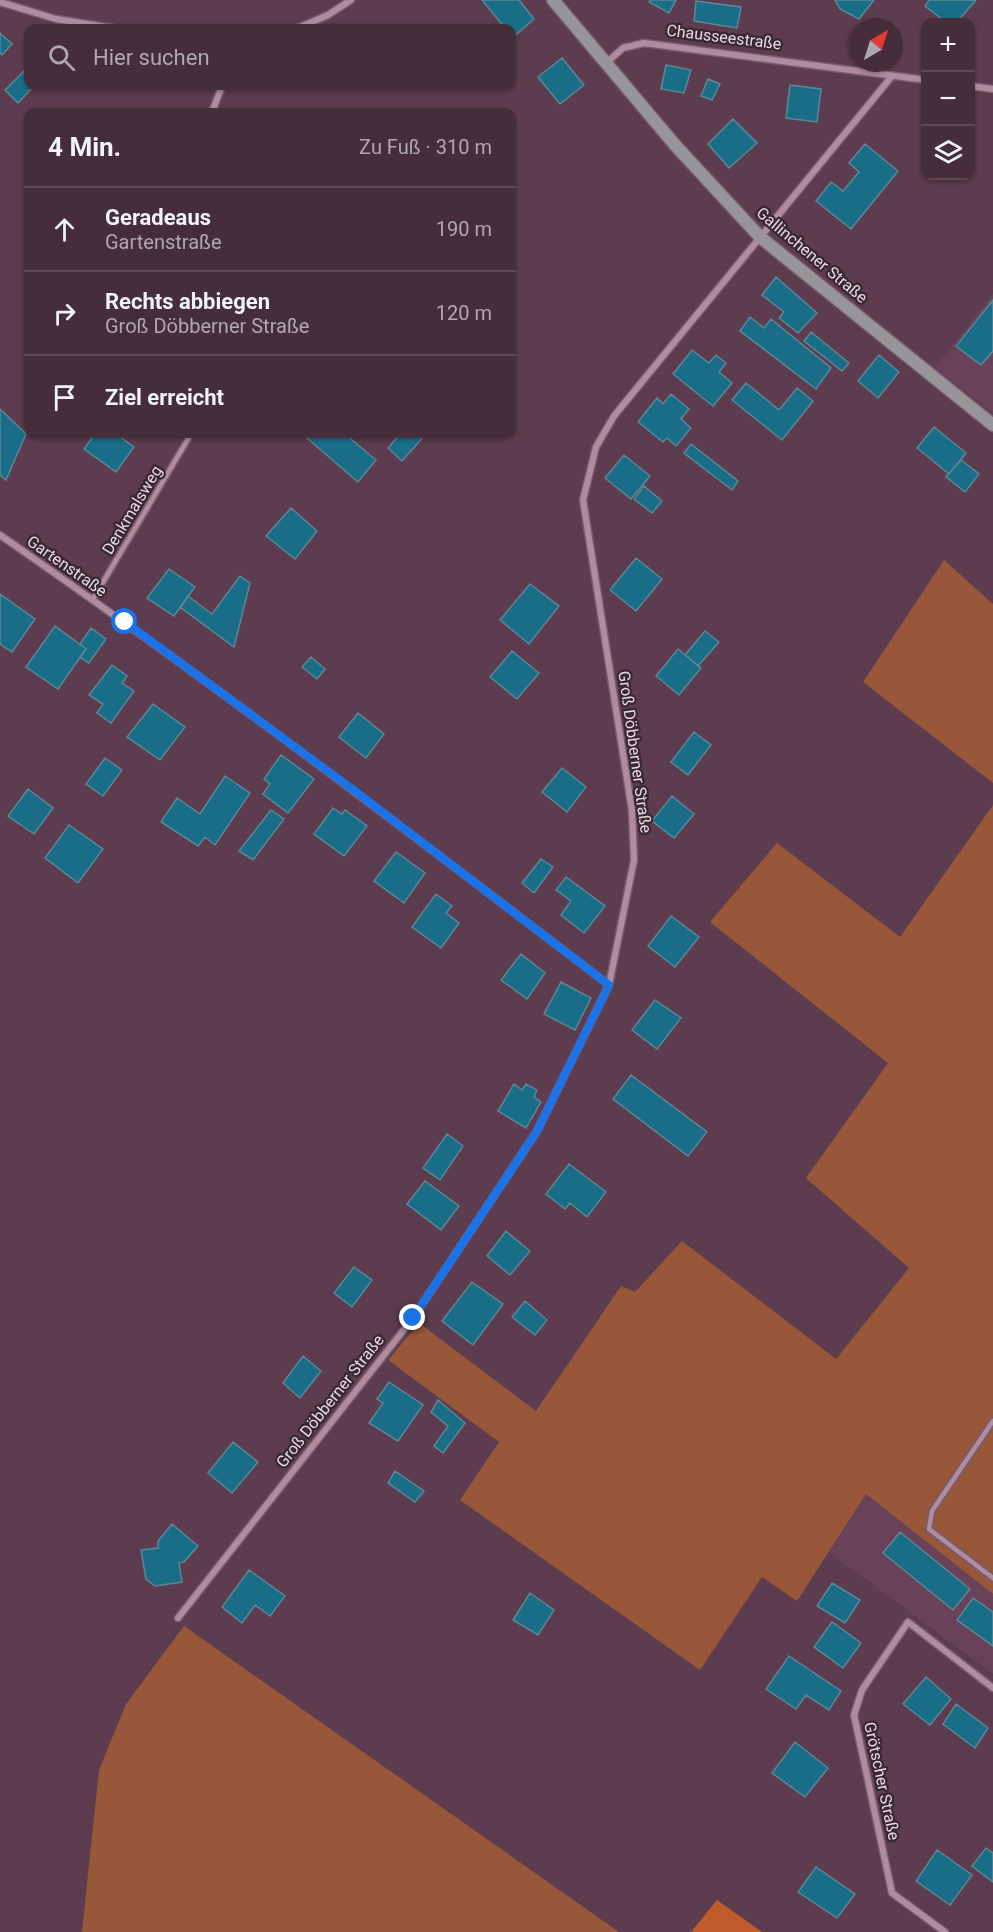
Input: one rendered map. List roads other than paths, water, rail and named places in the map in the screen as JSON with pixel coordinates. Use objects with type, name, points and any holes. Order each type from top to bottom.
[{"type":"street","points":[[307,24],[328,15],[351,0]]},
{"type":"street","points":[[554,0],[605,63]]},
{"type":"street","points":[[0,2],[56,19],[88,24]]},
{"type":"street","name":"Chausseestraße","points":[[605,63],[623,48],[644,44],[921,79]]},
{"type":"street","name":"Gallinchener Straße","points":[[605,63],[760,237],[993,425]]},
{"type":"street","name":"Groß Döbberner Straße","points":[[178,1618],[413,1318],[537,1131],[609,985],[634,860],[632,811],[583,500],[596,447],[614,416],[892,76]]},
{"type":"street","points":[[975,87],[993,89]]},
{"type":"street","points":[[214,108],[220,90]]},
{"type":"street","name":"Gartenstraße","points":[[0,535],[93,599],[355,791],[609,985]]},
{"type":"street","name":"Grötscher Straße","points":[[945,1932],[892,1893],[854,1715],[862,1690],[908,1622],[993,1688]]},
{"type":"lane","name":"Denkmalsweg","points":[[93,599],[190,438]]},
{"type":"lane","points":[[993,1421],[932,1511],[929,1528],[993,1578]]}]
